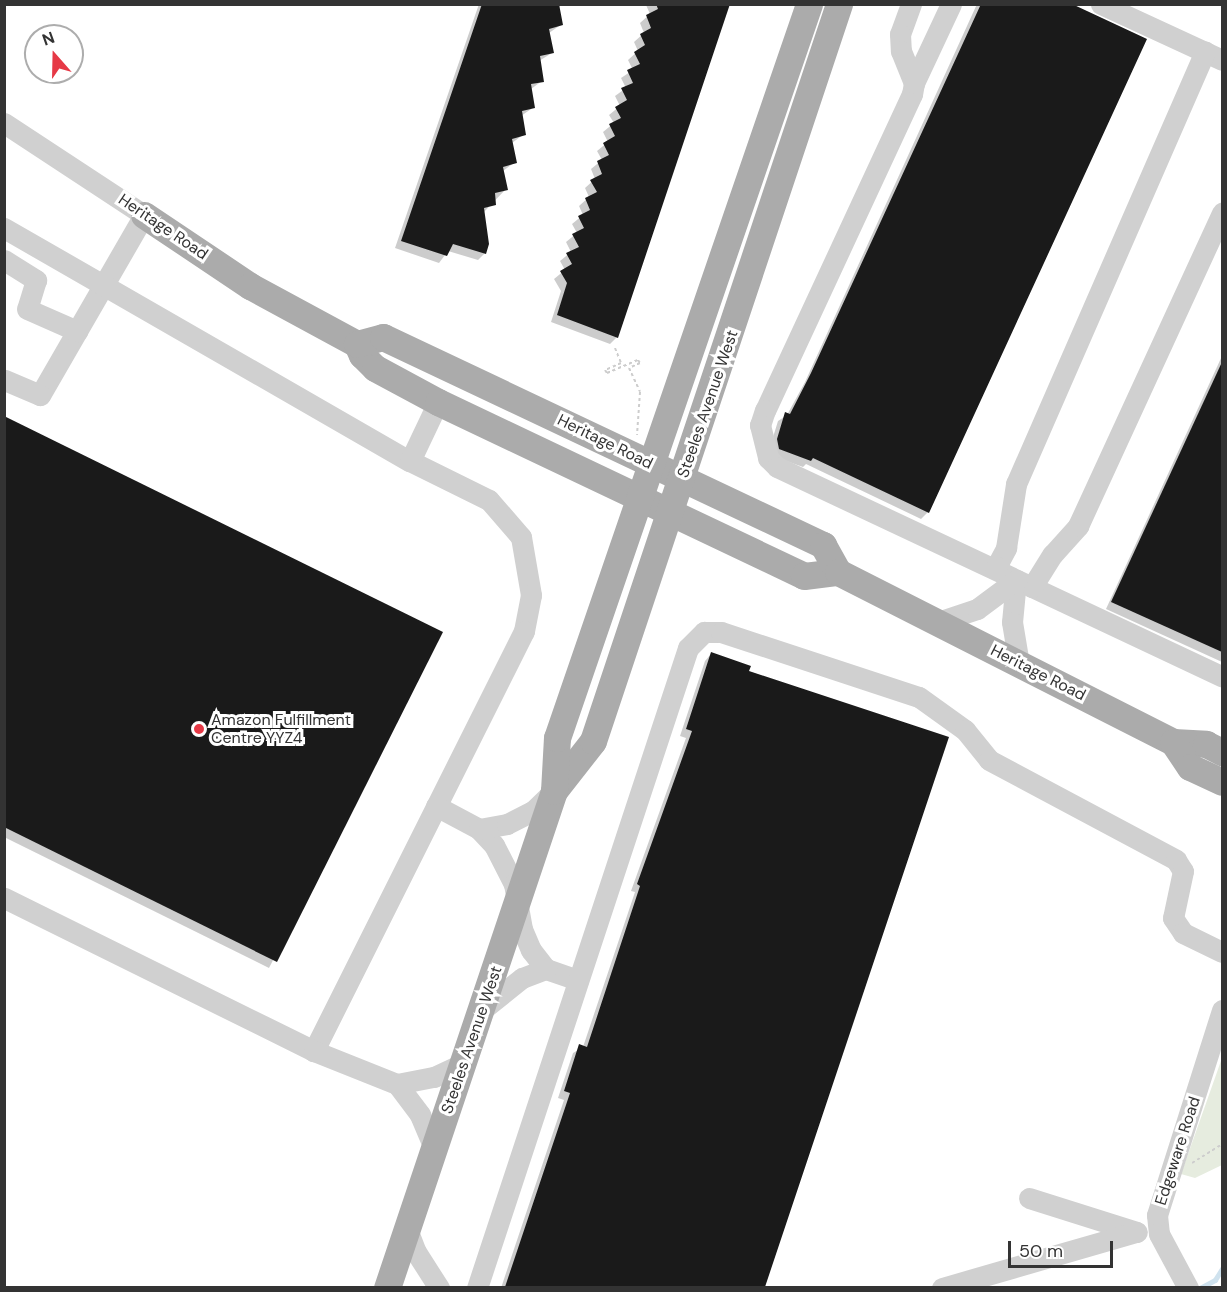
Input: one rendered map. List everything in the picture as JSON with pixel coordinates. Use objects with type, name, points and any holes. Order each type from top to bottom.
[{"type":"main road","name":"Steeles Avenue West","points":[[387,1287],[518,905],[554,791],[557,738],[808,4]]},
{"type":"main road","name":"Steeles Avenue West","points":[[554,791],[593,741],[839,4]]},
{"type":"main road","name":"Heritage Road","points":[[144,215],[250,286],[357,344],[367,362],[375,368],[438,402],[804,576],[838,572],[1173,742],[1206,744],[1222,752]]},
{"type":"main road","name":"Heritage Road","points":[[357,344],[383,337],[823,545],[838,572]]},
{"type":"main road","name":"Heritage Road","points":[[1173,742],[1190,767],[1222,782]]},
{"type":"street","points":[[911,4],[900,34],[901,51],[914,83]]},
{"type":"street","points":[[951,4],[765,410],[760,425],[762,444],[777,468],[1222,676]]},
{"type":"street","points":[[995,569],[1006,548],[1016,484],[1214,56],[1101,4]]},
{"type":"street","name":"Heritage Road","points":[[4,123],[144,215]]},
{"type":"street","points":[[938,622],[977,609],[1024,584],[1078,526],[1222,213]]},
{"type":"street","points":[[4,380],[40,395],[144,215]]},
{"type":"street","points":[[4,228],[410,462],[489,500],[521,537],[531,595],[524,631],[314,1051]]},
{"type":"street","points":[[4,260],[36,280],[27,309],[77,331]]},
{"type":"street","points":[[410,462],[438,402]]},
{"type":"street","points":[[1019,664],[1012,622],[1024,584]]},
{"type":"street","points":[[477,1287],[688,648],[699,634],[712,630],[919,697],[964,730],[989,760],[1176,860],[1183,871],[1173,918],[1182,933],[1222,952]]},
{"type":"street","points":[[479,829],[516,819],[533,811],[554,791]]},
{"type":"street","points":[[436,806],[479,829],[506,864],[531,950],[546,969],[578,980]]},
{"type":"street","points":[[4,898],[314,1051],[397,1084],[420,1114],[434,1149]]},
{"type":"street","points":[[482,1010],[514,983],[546,969]]},
{"type":"street","name":"Edgeware Road","points":[[1184,1280],[1156,1225],[1222,1010]]},
{"type":"street","points":[[397,1084],[434,1077],[464,1064]]},
{"type":"street","points":[[1029,1198],[1136,1232]]},
{"type":"street","points":[[942,1287],[1156,1225]]},
{"type":"street","points":[[407,1229],[416,1252],[439,1287]]},
{"type":"path","points":[[615,348],[621,363],[605,370],[607,373],[638,360],[640,363],[630,368],[640,392],[637,435]]},
{"type":"shaded area","points":[[1222,1058],[1222,1165],[1195,1178],[1181,1174]]},
{"type":"building","points":[[482,4],[559,4],[563,25],[549,29],[554,53],[540,56],[544,82],[531,84],[535,108],[522,111],[526,135],[512,139],[517,163],[503,167],[508,190],[495,193],[496,205],[484,208],[489,244],[486,254],[453,244],[447,256],[401,241]]},
{"type":"building","points":[[656,4],[730,4],[618,338],[557,315],[567,283],[560,271],[572,264],[566,253],[579,247],[572,234],[584,228],[578,216],[590,210],[585,198],[597,192],[590,180],[602,174],[597,161],[609,155],[603,143],[615,136],[609,124],[621,118],[615,107],[627,100],[621,88],[633,83],[627,70],[640,64],[634,52],[645,45],[640,34],[651,28],[646,15],[658,9]]},
{"type":"building","points":[[981,4],[1072,4],[1147,39],[929,513],[813,458],[811,461],[779,449],[777,439],[785,412],[790,414],[811,373]]},
{"type":"building","points":[[1222,362],[1222,652],[1111,602]]},
{"type":"building","name":"Amazon Fulfillment Centre YYZ4","points":[[4,416],[443,632],[277,962],[4,827]]},
{"type":"building","points":[[711,652],[751,666],[749,671],[949,737],[765,1287],[505,1287],[570,1093],[564,1091],[579,1044],[587,1047],[640,886],[637,884],[692,731],[686,729]]},
{"type":"waterway","points":[[1200,1288],[1215,1280],[1222,1269]]},
{"type":"place","name":"Amazon Fulfillment Centre YYZ4","points":[[199,729]]}]
